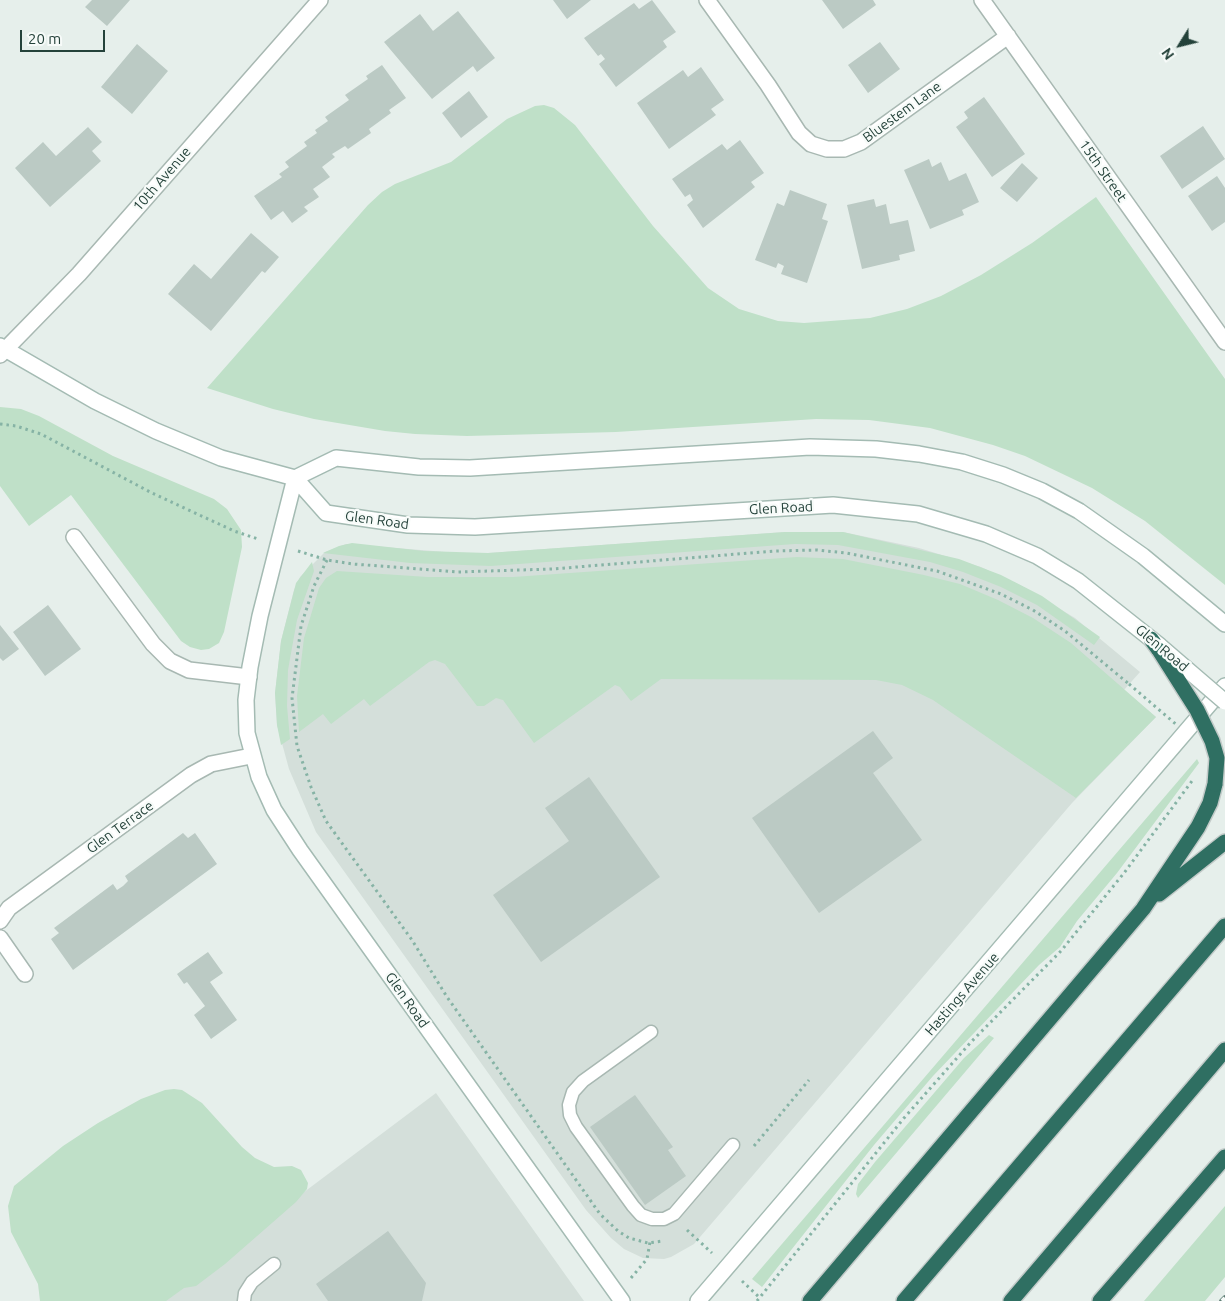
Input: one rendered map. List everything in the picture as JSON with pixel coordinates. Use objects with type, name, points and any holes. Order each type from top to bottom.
[{"type":"highway","points":[[810,1301],[1143,909],[1198,827],[1210,803],[1217,758],[1212,742],[1197,710],[1157,645]]},
{"type":"highway","points":[[1143,909],[1187,870],[1225,842]]},
{"type":"highway","points":[[904,1301],[1225,926]]},
{"type":"highway","points":[[1011,1301],[1225,1050]]},
{"type":"highway","points":[[1100,1301],[1225,1157]]},
{"type":"street","name":"10th Avenue","points":[[2,350],[79,274],[320,0]]},
{"type":"street","name":"Bluestem Lane","points":[[708,0],[798,133],[812,144],[827,149],[844,149],[861,142],[1008,36]]},
{"type":"street","name":"15th Street","points":[[982,0],[1225,342]]},
{"type":"street","points":[[2,350],[102,405],[156,431],[222,458],[295,478],[336,458],[419,468],[477,468],[810,447],[876,449],[919,454],[983,468],[1055,498],[1118,536],[1225,624]]},
{"type":"street","name":"Glen Road","points":[[295,478],[326,513],[408,525],[503,527],[833,505],[918,514],[986,534],[1037,556],[1078,581],[1225,702]]},
{"type":"street","name":"Glen Road","points":[[295,478],[260,616],[249,677],[246,721],[251,756],[268,799],[288,833],[620,1298]]},
{"type":"street","points":[[74,537],[164,657],[189,670],[249,677]]},
{"type":"street","name":"Hastings Avenue","points":[[698,1301],[1225,686]]},
{"type":"street","name":"Glen Terrace","points":[[0,920],[9,908],[195,772],[216,762],[251,756]]},
{"type":"street","points":[[0,938],[25,974]]},
{"type":"lane","points":[[651,1032],[583,1081],[574,1092],[569,1105],[570,1115],[576,1127],[627,1198],[638,1212],[648,1218],[660,1219],[671,1216],[682,1207],[733,1145]]},
{"type":"lane","points":[[244,1301],[245,1293],[252,1282],[274,1264]]},
{"type":"path","points":[[0,424],[16,426],[40,434],[72,449],[127,481],[234,531]]},
{"type":"path","points":[[509,1087],[439,986],[412,940],[332,830],[305,772],[294,726],[293,674],[304,616],[327,560],[414,570],[495,572],[817,550],[846,553],[937,571],[1001,594],[1058,626],[1185,732]]},
{"type":"path","points":[[757,1301],[916,1104],[971,1042],[1061,951],[1124,873],[1171,806],[1196,776]]},
{"type":"path","points":[[748,1152],[809,1080]]},
{"type":"path","points":[[620,1298],[647,1259],[650,1242]]},
{"type":"shaded area","points":[[785,532],[843,532],[919,548],[981,567],[1020,585],[1075,618],[1140,672],[1124,690],[1156,717],[1072,803],[694,1244],[664,1259],[643,1258],[624,1249],[611,1238],[586,1210],[316,832],[289,769],[277,725],[275,693],[281,641],[294,590],[300,577],[325,552],[346,544],[458,553],[488,553]]},
{"type":"shaded area","points":[[436,1093],[584,1301],[159,1301]]},
{"type":"green space","points":[[544,105],[554,108],[575,125],[653,226],[708,288],[739,309],[778,321],[804,323],[870,318],[907,309],[941,296],[981,275],[1032,243],[1096,197],[1225,379],[1225,585],[1145,521],[1092,488],[1025,456],[993,445],[930,428],[869,420],[816,419],[616,432],[467,436],[415,434],[314,419],[273,409],[207,388],[368,205],[382,192],[395,184],[451,162],[507,119],[535,106]]},
{"type":"green space","points":[[0,407],[21,409],[39,416],[113,456],[214,499],[227,509],[241,530],[242,547],[224,632],[219,643],[209,649],[201,650],[190,647],[181,641],[71,495],[29,526],[0,486]]},
{"type":"green space","points":[[785,532],[843,532],[959,559],[1001,575],[1042,596],[1100,637],[1094,645],[1037,605],[1001,587],[963,572],[930,562],[838,545],[795,544],[491,566],[410,563],[323,553],[352,543],[424,551],[488,553]]},
{"type":"green space","points":[[797,557],[843,559],[924,575],[960,584],[998,600],[1033,618],[1071,643],[1156,717],[1076,798],[933,700],[902,685],[876,680],[661,679],[631,701],[620,687],[615,685],[534,743],[503,700],[496,698],[484,706],[477,706],[445,664],[435,660],[429,662],[370,706],[364,699],[331,724],[323,714],[299,732],[297,696],[304,638],[319,588],[326,578],[337,571],[428,577],[513,577]]},
{"type":"green space","points":[[312,562],[314,571],[297,620],[288,670],[287,706],[290,739],[281,745],[277,725],[275,693],[281,641],[296,583]]},
{"type":"green space","points":[[1197,759],[1199,763],[1117,873],[1077,921],[1060,947],[1039,965],[933,1076],[874,1145],[762,1287],[752,1279]]},
{"type":"green space","points":[[989,1035],[994,1038],[858,1198],[856,1194],[858,1184],[875,1162],[964,1058]]},
{"type":"green space","points":[[165,1090],[182,1090],[202,1103],[242,1147],[255,1158],[274,1167],[292,1166],[301,1170],[308,1183],[307,1189],[296,1202],[225,1264],[196,1286],[184,1288],[166,1301],[40,1301],[38,1284],[11,1232],[8,1206],[14,1186],[63,1146],[98,1123],[141,1099]]},
{"type":"green space","points":[[1225,1206],[1225,1277],[1205,1301],[1144,1301]]},
{"type":"building","points":[[92,0],[130,0],[107,26],[85,7]]},
{"type":"building","points":[[553,0],[591,0],[567,19]]},
{"type":"building","points":[[652,0],[676,32],[663,41],[667,47],[616,87],[599,64],[605,59],[601,54],[598,56],[584,38],[634,3],[639,9]]},
{"type":"building","points":[[822,0],[873,0],[876,5],[843,29]]},
{"type":"building","points":[[458,11],[495,58],[477,72],[473,66],[432,99],[384,42],[420,14],[433,31]]},
{"type":"building","points":[[880,42],[900,69],[868,93],[848,65]]},
{"type":"building","points":[[137,44],[168,71],[132,114],[101,87]]},
{"type":"building","points":[[382,65],[406,98],[389,110],[391,113],[369,129],[371,133],[348,149],[345,146],[332,154],[335,157],[322,167],[330,177],[313,189],[319,197],[304,207],[308,211],[292,223],[283,211],[271,220],[254,196],[282,177],[279,174],[289,167],[285,162],[307,146],[304,142],[317,133],[315,130],[328,121],[325,117],[349,100],[345,95],[368,79],[366,76]]},
{"type":"building","points":[[701,67],[724,100],[711,109],[716,115],[669,149],[637,103],[683,70],[688,77]]},
{"type":"building","points":[[469,91],[488,117],[461,138],[442,113]]},
{"type":"building","points":[[984,97],[1025,154],[992,177],[956,127],[968,118],[964,112]]},
{"type":"building","points":[[1203,126],[1225,159],[1182,189],[1160,156]]},
{"type":"building","points":[[88,127],[102,142],[92,151],[101,161],[50,207],[15,168],[43,142],[56,156]]},
{"type":"building","points":[[740,140],[764,173],[751,182],[755,187],[703,228],[687,205],[693,200],[690,194],[685,197],[672,179],[722,144],[727,150]]},
{"type":"building","points":[[929,159],[932,167],[941,162],[949,181],[966,173],[979,202],[962,210],[964,215],[930,229],[904,170]]},
{"type":"building","points":[[1022,163],[1038,178],[1017,202],[1000,188]]},
{"type":"building","points":[[1217,176],[1225,188],[1225,222],[1212,231],[1188,196]]},
{"type":"building","points":[[790,190],[827,204],[822,219],[828,221],[807,283],[781,274],[784,266],[778,263],[776,268],[755,260],[777,203],[784,206]]},
{"type":"building","points":[[874,199],[876,207],[886,204],[890,224],[908,220],[915,251],[899,255],[900,260],[862,269],[847,205]]},
{"type":"building","points":[[251,233],[279,257],[265,273],[262,271],[211,331],[168,294],[194,264],[211,279]]},
{"type":"building","points":[[48,605],[81,649],[45,676],[13,632]]},
{"type":"building","points":[[0,625],[19,649],[3,661],[0,658]]},
{"type":"building","points":[[873,731],[893,758],[873,773],[922,840],[819,913],[752,818]]},
{"type":"building","points":[[589,777],[660,877],[541,962],[493,895],[569,841],[545,808]]},
{"type":"building","points":[[183,833],[188,838],[195,833],[217,864],[73,970],[51,939],[59,933],[54,928],[113,884],[117,890],[123,886],[128,881],[125,876]]},
{"type":"building","points":[[208,952],[223,973],[210,982],[237,1020],[211,1039],[194,1015],[205,1006],[187,982],[184,984],[177,974]]},
{"type":"building","points":[[635,1095],[673,1147],[668,1150],[686,1176],[645,1205],[590,1127]]},
{"type":"building","points":[[388,1231],[426,1283],[422,1301],[328,1301],[316,1284]]},
{"type":"railway","points":[[1222,1301],[1225,1298]]}]
